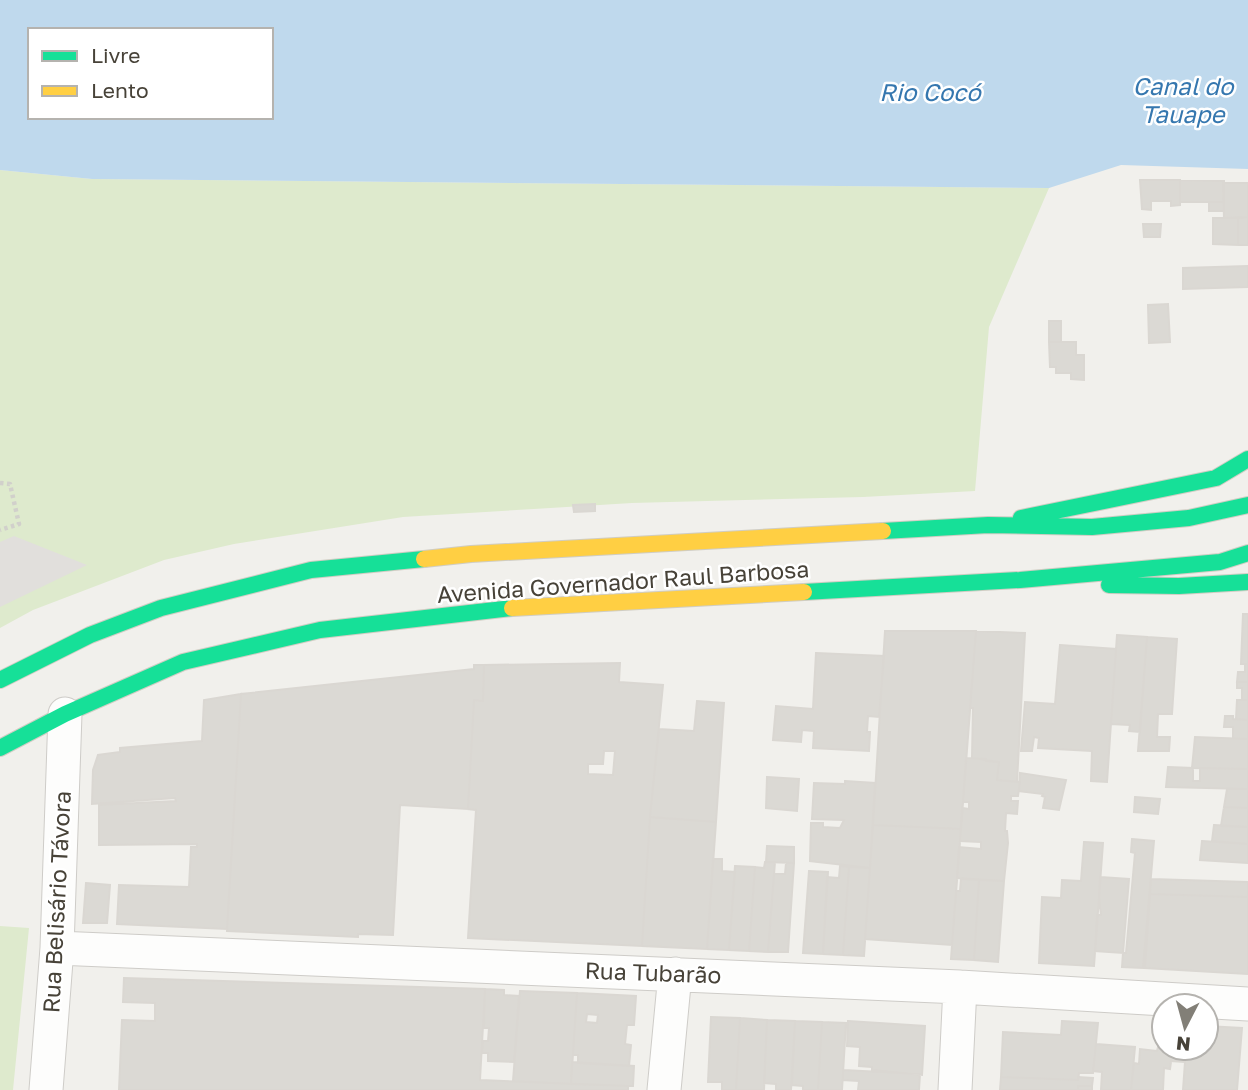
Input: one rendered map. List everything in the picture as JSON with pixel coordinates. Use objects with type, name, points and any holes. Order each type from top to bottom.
[{"type":"main road","name":"Avenida Governador Raul Barbosa","points":[[988,525],[1216,478],[1248,459]]},
{"type":"main road","name":"Avenida Governador Raul Barbosa","points":[[0,680],[90,635],[161,608],[312,569],[471,554],[988,525],[1092,527],[1189,518],[1248,505]]},
{"type":"main road","name":"Avenida Governador Raul Barbosa","points":[[0,748],[65,714],[183,662],[320,630],[521,607],[1020,580],[1220,562],[1248,553]]},
{"type":"main road","name":"Avenida Governador Raul Barbosa","points":[[1020,580],[1144,587],[1248,582]]},
{"type":"street","name":"Rua Belisário Távora","points":[[46,1090],[57,948],[65,714]]},
{"type":"street","name":"Rua Tubarão","points":[[57,948],[960,986],[1248,1004]]},
{"type":"street","points":[[664,1090],[674,974]]},
{"type":"street","points":[[955,1090],[960,986]]},
{"type":"path","points":[[0,483],[10,484],[19,524],[0,530]]},
{"type":"green space","points":[[0,170],[92,179],[1049,188],[989,327],[975,491],[632,503],[403,517],[234,544],[164,560],[33,610],[0,628]]},
{"type":"green space","points":[[0,926],[29,928],[13,1090],[0,1090]]},
{"type":"shaded area","points":[[14,536],[87,565],[0,607],[0,542]]},
{"type":"water","name":"Rio Cocó","points":[[0,0],[1248,0],[1248,169],[1121,165],[1049,188],[92,179],[0,170]]},
{"type":"building","points":[[1140,180],[1180,180],[1180,205],[1171,206],[1171,201],[1151,201],[1151,210],[1142,209]]},
{"type":"building","points":[[1180,180],[1224,181],[1224,202],[1180,202]]},
{"type":"building","points":[[1223,183],[1248,183],[1248,217],[1224,218]]},
{"type":"building","points":[[1209,202],[1224,202],[1224,211],[1209,211]]},
{"type":"building","points":[[1248,217],[1248,245],[1238,245],[1238,218]]},
{"type":"building","points":[[1213,218],[1238,218],[1238,245],[1213,244]]},
{"type":"building","points":[[1143,224],[1161,224],[1160,237],[1144,237]]},
{"type":"building","points":[[1248,266],[1248,287],[1183,289],[1183,268]]},
{"type":"building","points":[[1168,304],[1170,342],[1149,343],[1148,305]]},
{"type":"building","points":[[1049,321],[1061,321],[1061,342],[1049,342]]},
{"type":"building","points":[[1049,342],[1076,342],[1076,355],[1084,355],[1084,380],[1071,379],[1071,373],[1056,373],[1056,367],[1050,367]]},
{"type":"building","points":[[595,504],[595,511],[574,512],[573,505]]},
{"type":"building","points":[[1243,614],[1248,614],[1248,664],[1241,664]]},
{"type":"building","points":[[885,631],[976,631],[961,829],[873,825]]},
{"type":"building","points":[[976,631],[1025,633],[1017,782],[997,780],[999,762],[972,758],[973,708],[970,708]]},
{"type":"building","points":[[1117,635],[1147,637],[1140,732],[1129,731],[1130,725],[1111,724]]},
{"type":"building","points":[[1147,637],[1177,639],[1172,714],[1158,714],[1157,737],[1170,737],[1169,751],[1138,751]]},
{"type":"building","points":[[1060,645],[1116,649],[1107,782],[1091,781],[1092,751],[1038,748],[1039,738],[1034,737],[1032,751],[1021,751],[1025,702],[1055,704]]},
{"type":"building","points":[[816,653],[884,656],[879,717],[868,716],[869,751],[813,748],[814,731],[802,730],[801,742],[773,740],[776,706],[813,709]]},
{"type":"building","points":[[620,663],[619,682],[663,685],[650,817],[642,946],[468,938],[476,810],[468,809],[474,700],[483,701],[484,665]],"holes":[[[604,751],[615,751],[613,775],[588,774],[588,764],[603,764]]]},
{"type":"building","points":[[1245,664],[1248,664],[1248,682],[1237,682],[1238,672],[1245,672]]},
{"type":"building","points":[[474,665],[484,665],[483,701],[474,700],[468,809],[400,805],[393,935],[358,934],[358,937],[227,931],[241,694],[474,669]]},
{"type":"building","points":[[1237,682],[1248,682],[1248,700],[1242,700],[1242,688],[1237,688]]},
{"type":"building","points":[[241,694],[227,929],[117,924],[119,885],[189,887],[191,847],[197,847],[197,844],[99,845],[99,805],[176,801],[175,798],[92,804],[93,770],[98,755],[120,752],[120,748],[202,741],[204,700]]},
{"type":"building","points":[[1237,700],[1248,700],[1248,720],[1236,719]]},
{"type":"building","points":[[697,701],[724,703],[716,822],[650,817],[659,729],[694,731]]},
{"type":"building","points":[[1225,716],[1248,720],[1248,739],[1233,739],[1233,727],[1224,727]]},
{"type":"building","points":[[1195,737],[1248,739],[1248,769],[1192,768]]},
{"type":"building","points":[[966,758],[999,762],[997,780],[1020,782],[1018,796],[1011,796],[1011,801],[1018,801],[1017,814],[1006,813],[1005,831],[1008,843],[1004,881],[957,878],[959,847],[981,849],[981,842],[960,841],[962,808],[969,809],[969,802],[963,802]]},
{"type":"building","points":[[1168,767],[1193,768],[1193,781],[1200,781],[1200,768],[1248,769],[1248,789],[1166,787]]},
{"type":"building","points":[[1020,773],[1066,780],[1059,810],[1043,808],[1043,794],[1019,791]]},
{"type":"building","points":[[767,777],[799,779],[797,811],[766,808]]},
{"type":"building","points":[[845,781],[875,783],[870,868],[810,861],[811,823],[840,828],[844,820],[812,819],[814,783],[845,784]]},
{"type":"building","points":[[1227,789],[1248,789],[1248,808],[1224,807]]},
{"type":"building","points":[[1135,797],[1160,799],[1158,814],[1134,812]]},
{"type":"building","points":[[1224,807],[1248,808],[1248,827],[1221,826]]},
{"type":"building","points":[[650,817],[716,822],[707,949],[642,946]]},
{"type":"building","points":[[873,825],[961,829],[952,945],[865,939]]},
{"type":"building","points":[[1214,825],[1248,827],[1248,844],[1212,841]]},
{"type":"building","points":[[1132,839],[1154,841],[1143,968],[1122,967],[1123,953],[1126,953],[1135,853],[1131,852]]},
{"type":"building","points":[[1202,841],[1248,844],[1248,863],[1200,860]]},
{"type":"building","points":[[1084,842],[1103,843],[1094,966],[1039,963],[1042,897],[1061,898],[1062,880],[1081,881]]},
{"type":"building","points":[[767,846],[794,847],[794,863],[766,862]]},
{"type":"building","points":[[713,859],[722,859],[722,871],[735,872],[729,950],[707,949]]},
{"type":"building","points":[[765,862],[775,862],[768,952],[749,951],[755,867],[764,868]]},
{"type":"building","points":[[786,863],[794,863],[788,952],[768,952],[774,874],[785,874]]},
{"type":"building","points":[[735,866],[755,867],[749,951],[729,950]]},
{"type":"building","points":[[840,866],[849,867],[843,955],[823,954],[827,877],[839,878]]},
{"type":"building","points":[[849,867],[870,868],[864,956],[843,955]]},
{"type":"building","points":[[809,871],[828,872],[823,954],[803,953]]},
{"type":"building","points":[[1100,877],[1129,879],[1123,953],[1095,951],[1097,915],[1101,915]]},
{"type":"building","points":[[961,879],[979,880],[974,960],[951,959],[956,891],[960,891]]},
{"type":"building","points":[[1151,879],[1248,882],[1248,897],[1150,894]]},
{"type":"building","points":[[979,880],[1004,881],[998,962],[974,960]]},
{"type":"building","points":[[86,883],[110,885],[107,923],[83,923]]},
{"type":"building","points":[[1150,894],[1248,897],[1248,974],[1145,968]]},
{"type":"building","points":[[124,978],[485,989],[480,1080],[628,1086],[628,1090],[119,1090],[122,1020],[155,1021],[155,1003],[123,1002]]},
{"type":"building","points":[[485,989],[504,990],[504,995],[519,996],[514,1062],[488,1061],[488,1053],[482,1053],[483,1041],[488,1041],[489,1028],[484,1028]]},
{"type":"building","points":[[520,991],[577,993],[571,1084],[513,1081]]},
{"type":"building","points":[[577,993],[636,996],[634,1025],[627,1025],[625,1044],[631,1045],[629,1066],[578,1063],[578,1055],[573,1055]],"holes":[[[587,1014],[598,1015],[597,1023],[586,1022]]]},
{"type":"building","points":[[711,1017],[740,1018],[736,1090],[722,1090],[722,1082],[708,1082]]},
{"type":"building","points":[[740,1018],[767,1020],[764,1090],[736,1090]]},
{"type":"building","points":[[767,1020],[795,1021],[791,1090],[776,1090],[776,1084],[764,1083]]},
{"type":"building","points":[[795,1021],[822,1022],[818,1090],[803,1090],[803,1086],[792,1085]]},
{"type":"building","points":[[848,1021],[925,1026],[922,1075],[872,1070],[872,1067],[859,1066],[860,1047],[847,1046]]},
{"type":"building","points":[[1062,1021],[1098,1023],[1093,1073],[1079,1073],[1078,1080],[1001,1077],[1003,1032],[1061,1035]]},
{"type":"building","points":[[822,1022],[846,1023],[842,1090],[818,1090]]},
{"type":"building","points":[[1220,1027],[1242,1028],[1237,1090],[1183,1090],[1185,1062],[1220,1062]]},
{"type":"building","points":[[1096,1044],[1135,1047],[1131,1090],[1101,1090],[1102,1072],[1093,1071]]},
{"type":"building","points":[[1140,1049],[1150,1050],[1150,1062],[1171,1062],[1170,1069],[1164,1068],[1163,1090],[1131,1090],[1134,1063],[1139,1064]]},
{"type":"building","points":[[572,1062],[634,1066],[633,1086],[571,1084]]},
{"type":"building","points":[[843,1070],[920,1074],[919,1090],[858,1090],[859,1081],[843,1080]]},
{"type":"building","points":[[1001,1077],[1078,1080],[1078,1077],[1093,1078],[1092,1086],[1078,1086],[1078,1090],[1000,1090]]},
{"type":"building","points":[[1078,1086],[1092,1086],[1092,1090],[1078,1090]]},
{"type":"traffic: fast","points":[[1021,518],[1216,478],[1248,459]]},
{"type":"traffic: fast","points":[[883,531],[988,525],[1092,527],[1189,518],[1248,505]]},
{"type":"traffic: fast","points":[[804,592],[1020,580],[1220,562],[1248,553]]},
{"type":"traffic: fast","points":[[0,680],[90,635],[161,608],[311,570],[424,559]]},
{"type":"traffic: fast","points":[[1109,585],[1179,586],[1248,582]]},
{"type":"traffic: fast","points":[[0,748],[65,714],[183,662],[320,630],[512,608]]},
{"type":"traffic: slow","points":[[424,559],[471,554],[883,531]]},
{"type":"traffic: slow","points":[[512,608],[804,592]]},
{"type":"water label","name":"Canal do Tauape","points":[[1183,101]]}]
